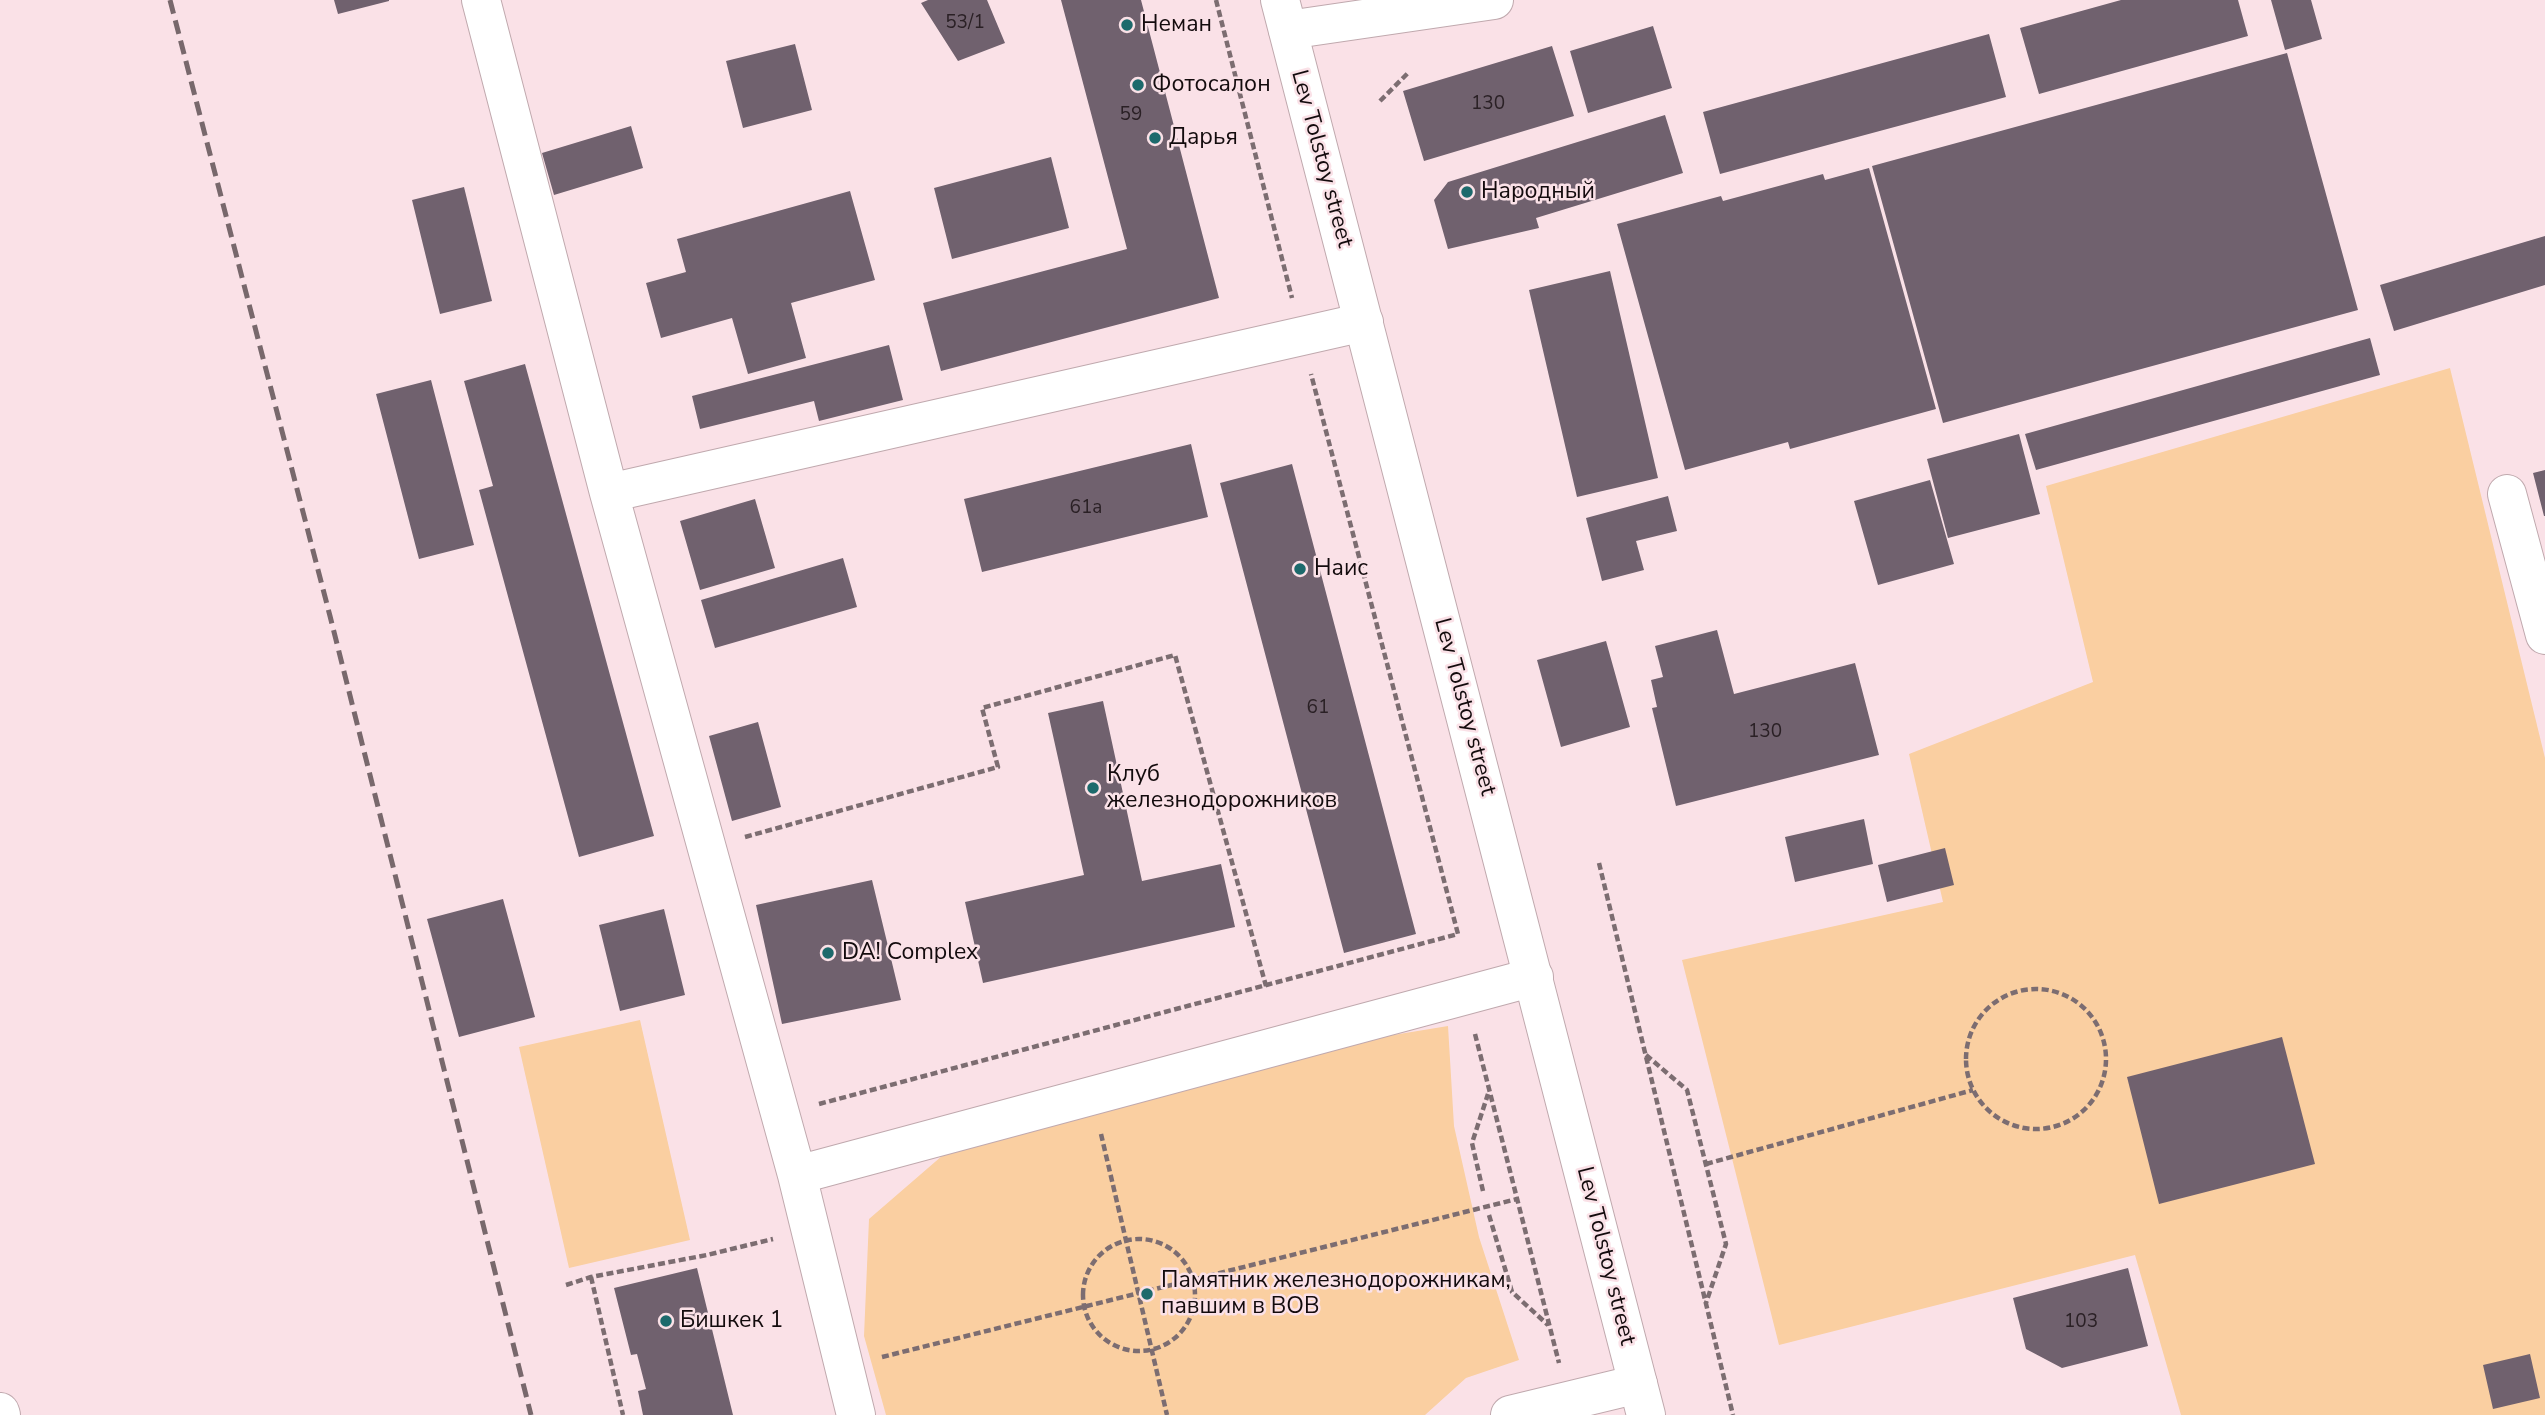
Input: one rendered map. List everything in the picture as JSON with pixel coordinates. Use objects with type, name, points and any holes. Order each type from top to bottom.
[{"type":"street","points":[[481,0],[609,493],[797,1175],[856,1415]]},
{"type":"street","points":[[1284,15],[1494,0]]},
{"type":"street","name":"Lev Tolstoy street","points":[[1284,15],[1642,1400]]},
{"type":"street","points":[[609,493],[1364,322]]},
{"type":"street","points":[[2507,494],[2545,635]]},
{"type":"street","points":[[797,1175],[1534,977]]},
{"type":"street","points":[[1510,1415],[1642,1400]]},
{"type":"path","points":[[780,1114],[1458,934],[1216,0]]},
{"type":"path","points":[[1380,101],[1409,72]]},
{"type":"path","points":[[706,848],[998,767],[982,708],[1174,655],[1266,986]]},
{"type":"path","points":[[1599,863],[1732,1415]]},
{"type":"path","points":[[2021,989],[2047,989],[2071,998],[2090,1014],[2103,1037],[2107,1060],[2102,1083],[2091,1104],[2073,1119],[2051,1128],[2028,1130],[2005,1123],[1987,1110],[1973,1090],[1965,1066],[1968,1040],[1979,1017],[1997,1000],[2021,989]]},
{"type":"path","points":[[1475,1034],[1560,1367]]},
{"type":"path","points":[[1645,1054],[1687,1090],[1726,1244],[1706,1304]]},
{"type":"path","points":[[1706,1164],[1973,1090]]},
{"type":"path","points":[[1483,1191],[1472,1143],[1489,1091]]},
{"type":"path","points":[[1092,1095],[1167,1415]]},
{"type":"path","points":[[844,1367],[1517,1199]]},
{"type":"path","points":[[1489,1215],[1512,1292],[1550,1326]]},
{"type":"path","points":[[566,1285],[591,1277],[775,1239]]},
{"type":"path","points":[[1126,1240],[1154,1241],[1168,1247],[1180,1256],[1192,1280],[1196,1289],[1191,1317],[1182,1331],[1169,1343],[1152,1350],[1135,1351],[1117,1347],[1101,1337],[1086,1316],[1083,1288],[1087,1272],[1109,1247],[1126,1240]]},
{"type":"path","points":[[591,1277],[623,1415]]},
{"type":"shaded area","points":[[2450,368],[2545,758],[2545,1415],[2181,1415],[2135,1255],[1779,1345],[1682,960],[1943,902],[1909,754],[2093,682],[2046,486]]},
{"type":"shaded area","points":[[640,1020],[690,1240],[569,1268],[519,1047]]},
{"type":"shaded area","points":[[1448,1026],[1454,1126],[1479,1237],[1519,1360],[1466,1378],[1425,1415],[886,1415],[864,1336],[869,1219],[950,1149],[1369,1039]]},
{"type":"building","points":[[334,0],[389,0],[389,1],[338,14]]},
{"type":"building","points":[[928,0],[987,0],[1005,43],[958,61],[921,3]]},
{"type":"building","points":[[1061,0],[1141,0],[1219,298],[941,371],[923,303],[1127,249]]},
{"type":"building","points":[[2121,0],[2238,0],[2248,36],[2039,94],[2020,28]]},
{"type":"building","points":[[2271,0],[2311,0],[2322,39],[2285,50]]},
{"type":"building","points":[[1653,26],[1672,88],[1588,113],[1570,51]]},
{"type":"building","points":[[1989,34],[2006,97],[1720,174],[1703,112]]},
{"type":"building","points":[[795,44],[812,110],[743,128],[726,61]]},
{"type":"building","points":[[1552,46],[1574,116],[1424,161],[1403,91]]},
{"type":"building","points":[[2287,53],[2358,310],[1943,423],[1872,166]]},
{"type":"building","points":[[1665,115],[1683,173],[1536,218],[1539,228],[1448,249],[1434,200],[1448,182]]},
{"type":"building","points":[[631,126],[643,168],[554,195],[542,153]]},
{"type":"building","points":[[1051,157],[1069,228],[952,259],[934,188]]},
{"type":"building","points":[[1869,168],[1936,409],[1790,449],[1788,442],[1685,470],[1617,224],[1721,196],[1723,201],[1823,174],[1825,180]]},
{"type":"building","points":[[464,187],[492,301],[440,314],[412,200]]},
{"type":"building","points":[[850,191],[875,280],[791,303],[806,358],[748,374],[732,318],[661,338],[646,283],[686,272],[677,239]]},
{"type":"building","points":[[2545,236],[2545,285],[2394,331],[2380,285]]},
{"type":"building","points":[[1610,271],[1658,478],[1577,497],[1529,290]]},
{"type":"building","points":[[2370,338],[2380,375],[2036,470],[2025,434]]},
{"type":"building","points":[[889,345],[903,400],[819,421],[814,401],[700,429],[692,396]]},
{"type":"building","points":[[525,364],[654,836],[579,857],[479,490],[493,486],[464,381]]},
{"type":"building","points":[[431,380],[474,545],[419,559],[376,394]]},
{"type":"building","points":[[2019,434],[2040,514],[1948,538],[1927,459]]},
{"type":"building","points":[[1191,444],[1208,517],[982,572],[964,499]]},
{"type":"building","points":[[1292,464],[1416,934],[1344,953],[1220,483]]},
{"type":"building","points":[[2545,470],[2545,516],[2544,516],[2533,473]]},
{"type":"building","points":[[1930,480],[1954,564],[1878,585],[1854,501]]},
{"type":"building","points":[[1668,496],[1677,531],[1636,541],[1644,570],[1602,581],[1586,518]]},
{"type":"building","points":[[755,499],[775,568],[700,590],[680,521]]},
{"type":"building","points":[[843,558],[857,607],[715,648],[701,600]]},
{"type":"building","points":[[1717,630],[1734,694],[1855,663],[1879,755],[1676,806],[1652,708],[1657,707],[1651,680],[1663,677],[1655,646]]},
{"type":"building","points":[[1606,641],[1630,727],[1561,747],[1537,660]]},
{"type":"building","name":"Клуб железнодорожников","points":[[1103,701],[1142,881],[1221,864],[1235,927],[983,983],[965,902],[1084,875],[1048,713]]},
{"type":"building","points":[[758,722],[781,807],[732,821],[709,736]]},
{"type":"building","points":[[1864,819],[1873,864],[1795,882],[1785,837]]},
{"type":"building","points":[[1945,848],[1954,885],[1887,902],[1878,865]]},
{"type":"building","name":"DA! Complex","points":[[872,880],[901,1000],[782,1024],[756,905]]},
{"type":"building","points":[[503,899],[535,1017],[459,1037],[427,919]]},
{"type":"building","points":[[664,909],[685,995],[620,1011],[599,925]]},
{"type":"building","points":[[2282,1037],[2315,1164],[2159,1204],[2127,1077]]},
{"type":"building","name":"Бишкек 1","points":[[697,1268],[733,1415],[643,1415],[638,1391],[646,1389],[637,1354],[631,1355],[614,1288]]},
{"type":"building","points":[[2128,1268],[2148,1346],[2062,1368],[2026,1349],[2013,1298]]},
{"type":"building","points":[[2530,1354],[2540,1398],[2493,1409],[2483,1365]]},
{"type":"railway","points":[[170,0],[330,616],[531,1415]]},
{"type":"place","name":"Неман","points":[[1127,25]]},
{"type":"place","name":"Фотосалон","points":[[1138,85]]},
{"type":"place","name":"Дарья","points":[[1155,138]]},
{"type":"place","name":"Народный","points":[[1467,192]]},
{"type":"place","name":"Наис","points":[[1300,569]]},
{"type":"place","name":"Клуб железнодорожников","points":[[1093,788]]},
{"type":"place","name":"DA! Complex","points":[[828,953]]},
{"type":"place","name":"Памятник железнодорожникам, павшим в ВОВ","points":[[1147,1294]]},
{"type":"place","name":"Бишкек 1","points":[[666,1321]]}]
